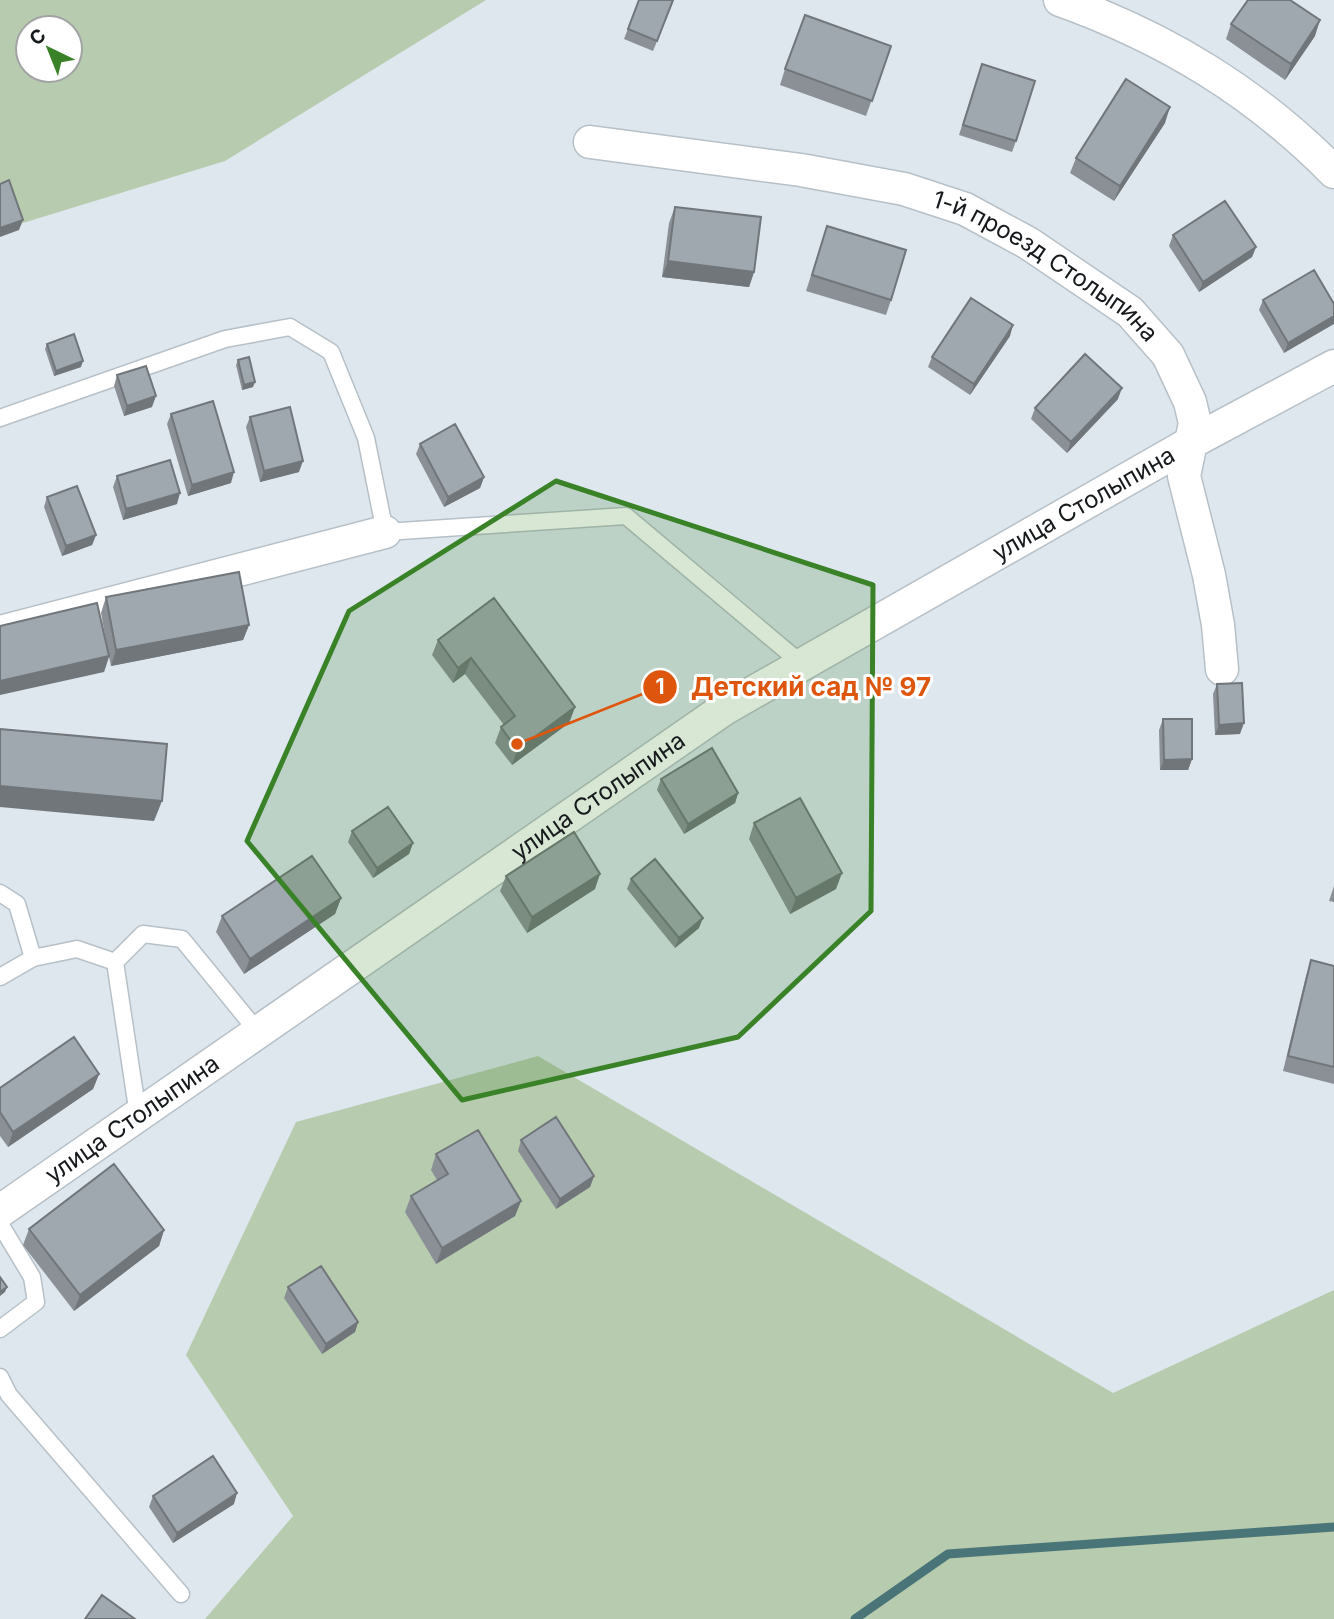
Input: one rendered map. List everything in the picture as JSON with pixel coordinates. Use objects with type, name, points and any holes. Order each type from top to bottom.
[{"type":"street","points":[[1060,0],[1105,16],[1175,50],[1244,92],[1297,134],[1334,172]]},
{"type":"street","name":"1-й проезд Столыпина","points":[[590,142],[801,170],[904,189],[965,209],[1028,243],[1130,312],[1168,355],[1190,402],[1195,423],[1194,441],[1185,476],[1219,625],[1222,669]]},
{"type":"street","name":"улица Столыпина","points":[[0,1211],[724,709],[1194,441],[1334,366]]},
{"type":"street","points":[[0,632],[385,533]]},
{"type":"lane","points":[[0,418],[225,339],[290,327],[331,352],[366,438],[385,533],[626,516],[803,664]]},
{"type":"lane","points":[[0,893],[17,904],[33,958]]},
{"type":"lane","points":[[115,962],[143,934],[182,939],[258,1032]]},
{"type":"lane","points":[[0,977],[33,958],[77,949],[115,962]]},
{"type":"lane","points":[[115,962],[138,1115]]},
{"type":"lane","points":[[0,1223],[32,1277],[36,1302],[0,1329]]},
{"type":"lane","points":[[0,1377],[9,1395],[181,1594]]},
{"type":"highlighted area","points":[[556,481],[873,585],[871,911],[738,1037],[462,1100],[247,841],[349,611]]},
{"type":"green space","points":[[0,0],[486,0],[225,161],[0,230]]},
{"type":"green space","points":[[538,1056],[1113,1393],[1334,1290],[1334,1619],[205,1619],[293,1516],[186,1355],[296,1122]]},
{"type":"building","points":[[639,0],[673,0],[657,41],[628,29]]},
{"type":"building","points":[[1248,0],[1290,0],[1320,20],[1291,64],[1231,24]]},
{"type":"building","points":[[805,15],[891,46],[872,101],[785,69]]},
{"type":"building","points":[[982,64],[1035,81],[1016,141],[963,125]]},
{"type":"building","points":[[1126,79],[1170,107],[1120,186],[1076,158]]},
{"type":"building","points":[[9,180],[23,220],[0,228],[0,184]]},
{"type":"building","points":[[1225,201],[1256,247],[1203,282],[1173,235]]},
{"type":"building","points":[[675,207],[761,217],[754,272],[668,261]]},
{"type":"building","points":[[827,226],[906,250],[891,300],[812,275]]},
{"type":"building","points":[[1314,270],[1334,304],[1334,316],[1288,343],[1263,300]]},
{"type":"building","points":[[971,298],[1013,325],[974,384],[932,357]]},
{"type":"building","points":[[74,334],[83,361],[56,371],[47,344]]},
{"type":"building","points":[[1085,354],[1122,388],[1071,442],[1035,408]]},
{"type":"building","points":[[249,357],[255,382],[244,385],[238,360]]},
{"type":"building","points":[[146,366],[156,396],[127,406],[117,375]]},
{"type":"building","points":[[213,401],[234,472],[192,485],[171,414]]},
{"type":"building","points":[[290,407],[303,461],[264,471],[250,417]]},
{"type":"building","points":[[455,424],[484,477],[448,497],[420,444]]},
{"type":"building","points":[[170,460],[180,493],[126,509],[117,476]]},
{"type":"building","points":[[77,486],[96,535],[66,546],[47,497]]},
{"type":"building","points":[[239,572],[249,625],[116,650],[106,597]]},
{"type":"building","points":[[494,598],[575,707],[517,750],[501,727],[515,716],[471,658],[458,668],[438,640]]},
{"type":"building","points":[[97,603],[109,656],[0,681],[0,626]]},
{"type":"building","points":[[1242,683],[1244,723],[1219,725],[1217,684]]},
{"type":"building","points":[[1163,719],[1192,719],[1192,759],[1164,760]]},
{"type":"building","points":[[0,729],[167,744],[162,801],[0,786]]},
{"type":"building","points":[[712,748],[738,793],[688,824],[661,779]]},
{"type":"building","points":[[800,798],[842,873],[796,898],[754,823]]},
{"type":"building","points":[[388,807],[413,843],[377,868],[352,831]]},
{"type":"building","points":[[574,832],[600,874],[532,917],[506,876]]},
{"type":"building","points":[[312,856],[341,898],[250,959],[222,916]]},
{"type":"building","points":[[655,859],[703,918],[679,938],[631,879]]},
{"type":"building","points":[[1311,960],[1334,966],[1334,1067],[1288,1056]]},
{"type":"building","points":[[74,1037],[99,1074],[13,1132],[0,1112],[0,1088]]},
{"type":"building","points":[[556,1117],[594,1176],[560,1199],[521,1140]]},
{"type":"building","points":[[478,1130],[521,1201],[442,1248],[411,1196],[448,1174],[436,1154]]},
{"type":"building","points":[[114,1164],[164,1230],[80,1295],[29,1229]]},
{"type":"building","points":[[321,1266],[358,1322],[326,1344],[288,1287]]},
{"type":"building","points":[[0,1277],[7,1287],[0,1292]]},
{"type":"building","points":[[213,1456],[237,1493],[177,1533],[153,1496]]},
{"type":"building","points":[[102,1595],[135,1619],[85,1619]]},
{"type":"waterway","points":[[855,1619],[948,1554],[1334,1527]]},
{"type":"place","name":"Детский сад № 97","points":[[517,744]]}]
